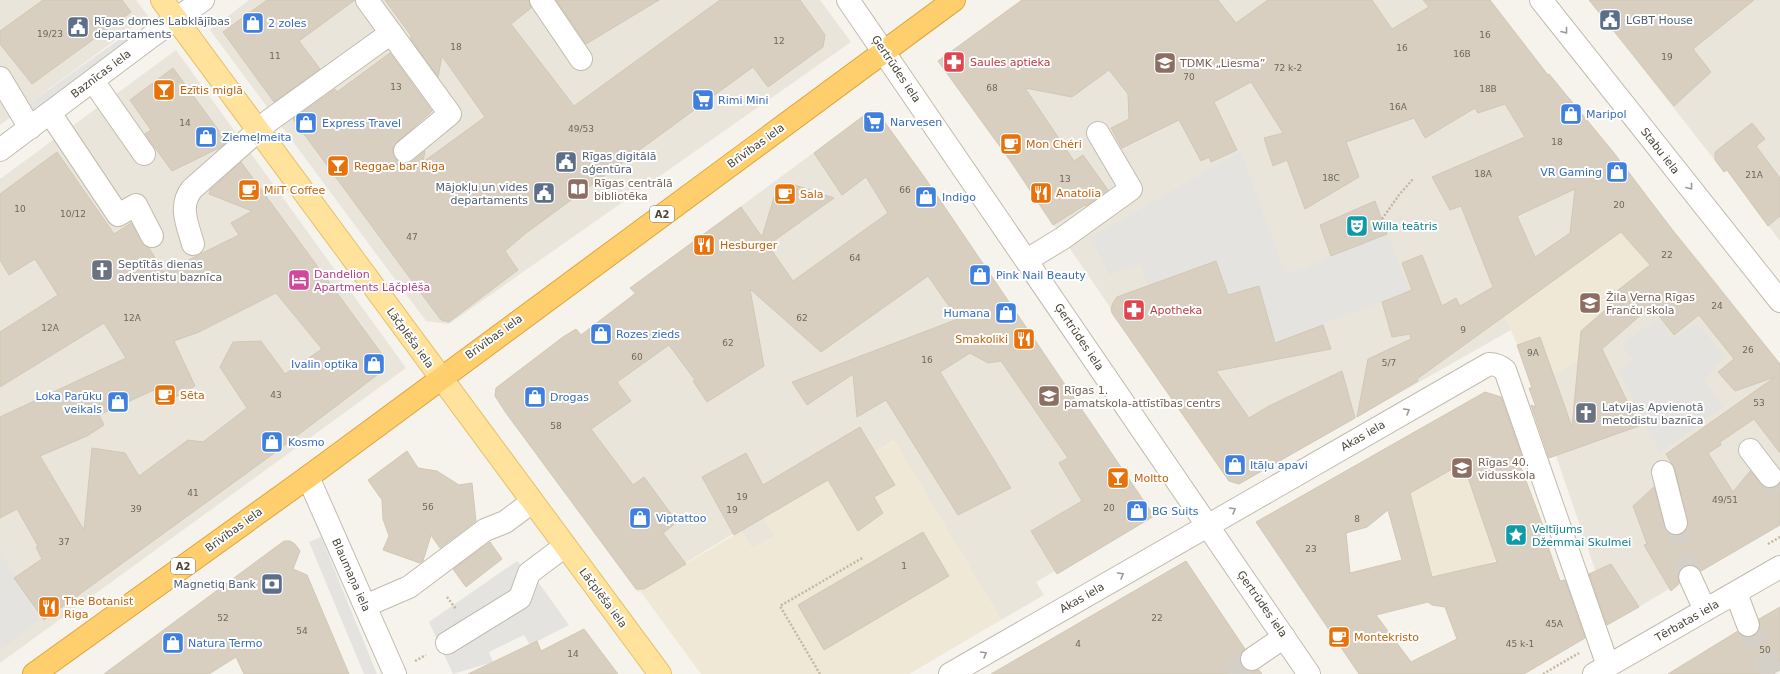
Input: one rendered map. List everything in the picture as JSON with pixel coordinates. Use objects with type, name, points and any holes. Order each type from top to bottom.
[{"type":"highway","name":"Brīvības iela","points":[[34,674],[308,477],[440,378],[954,0]]},
{"type":"main road","name":"Lāčplēša iela","points":[[162,0],[660,674]]},
{"type":"street","name":"Baznīcas iela","points":[[0,150],[152,36],[203,0]]},
{"type":"street","points":[[367,0],[450,114],[405,151]]},
{"type":"street","points":[[541,0],[581,58]]},
{"type":"street","name":"Ģertrūdes iela","points":[[848,0],[1309,674]]},
{"type":"street","name":"Stabu iela","points":[[1541,0],[1780,301]]},
{"type":"street","points":[[192,244],[184,212],[188,194],[258,130],[391,33]]},
{"type":"street","points":[[0,78],[30,128]]},
{"type":"street","points":[[93,81],[144,154]]},
{"type":"street","points":[[50,113],[118,215],[136,205],[152,236]]},
{"type":"street","points":[[1026,260],[1062,238],[1131,189],[1098,133]]},
{"type":"street","name":"Akas iela","points":[[950,674],[1489,364],[1500,366],[1505,370],[1601,670]]},
{"type":"street","points":[[1750,450],[1770,476]]},
{"type":"street","points":[[1663,472],[1676,523]]},
{"type":"street","name":"Blaumaņa iela","points":[[308,477],[395,674]]},
{"type":"street","points":[[365,606],[409,587],[485,530],[505,522],[532,502]]},
{"type":"street","points":[[447,643],[520,598],[529,573],[565,546]]},
{"type":"street","name":"Tērbatas iela","points":[[1601,670],[1780,568]]},
{"type":"street","points":[[1690,576],[1705,610]]},
{"type":"street","points":[[1736,592],[1748,625]]},
{"type":"street","points":[[1252,659],[1284,637]]},
{"type":"path","points":[[1382,219],[1399,195],[1414,179]]},
{"type":"path","points":[[820,674],[780,606],[864,557]]},
{"type":"path","points":[[447,597],[454,606]]},
{"type":"shaded area","points":[[0,0],[136,0],[148,16],[0,125]]},
{"type":"shaded area","points":[[249,0],[820,0],[851,42],[449,324],[426,321],[210,30]]},
{"type":"shaded area","points":[[1022,0],[1489,0],[1548,75],[1549,74],[1601,137],[1655,208],[1505,317],[1511,330],[1239,484],[1229,481],[1012,164],[941,65],[942,58]]},
{"type":"shaded area","points":[[1589,0],[1780,0],[1780,241],[1727,170],[1724,172]]},
{"type":"shaded area","points":[[131,31],[129,53],[27,127],[30,103]]},
{"type":"shaded area","points":[[176,50],[406,368],[0,663],[0,179]]},
{"type":"shaded area","points":[[870,111],[878,113],[925,178],[1154,516],[1057,574],[1055,571],[1036,582],[1044,595],[1001,620],[894,441],[764,518],[775,536],[752,549],[741,531],[734,535],[733,534],[638,592],[495,396],[496,388],[563,337],[576,329],[581,335],[634,295],[630,288]]},
{"type":"shaded area","points":[[1241,151],[1285,273],[1305,268],[1330,255],[1387,234],[1411,290],[1295,335],[1275,341],[1259,287],[1228,295],[1216,261],[1147,286],[1140,264],[1109,275],[1090,238]]},
{"type":"shaded area","name":"Žila Verna Rīgas Franču skola","points":[[1655,208],[1700,262],[1602,349],[1532,386],[1526,369],[1549,360],[1540,337],[1517,344],[1505,317]]},
{"type":"shaded area","points":[[1700,262],[1780,364],[1780,524],[1613,622],[1532,386],[1671,289]]},
{"type":"shaded area","points":[[1659,318],[1672,338],[1696,323],[1725,356],[1704,380],[1723,407],[1660,452],[1619,370],[1633,360],[1622,344]]},
{"type":"shaded area","name":"Rīgas 40. vidusskola","points":[[1485,392],[1496,395],[1542,526],[1546,544],[1475,567],[1432,577],[1396,442]]},
{"type":"shaded area","points":[[895,441],[1001,620],[909,674],[701,674],[640,591],[741,531],[752,549],[775,536],[764,518]]},
{"type":"shaded area","points":[[321,537],[377,674],[364,674],[309,542]]},
{"type":"shaded area","points":[[0,551],[39,620],[0,650]]},
{"type":"shaded area","points":[[517,561],[539,583],[569,625],[530,645],[524,635],[489,652],[493,662],[453,674],[429,622]]},
{"type":"building","points":[[43,0],[122,0],[131,12],[32,84],[0,44],[0,31]]},
{"type":"building","points":[[267,0],[355,0],[299,41],[320,69],[274,102],[223,32]]},
{"type":"building","points":[[385,0],[529,0],[531,8],[511,24],[574,106],[720,0],[800,0],[825,35],[823,47],[768,87],[753,67],[526,233],[505,251],[518,270],[449,322],[441,320],[293,119],[335,89],[337,92],[390,53],[432,111],[393,146],[393,153],[400,163],[413,161],[425,151],[423,162],[485,117],[442,56],[438,77],[410,38],[412,37]]},
{"type":"building","points":[[556,0],[659,0],[586,44]]},
{"type":"building","points":[[1022,0],[1218,0],[1236,23],[1268,0],[1372,0],[1392,29],[1429,7],[1423,0],[1490,0],[1548,75],[1549,74],[1614,153],[1674,232],[1780,364],[1780,453],[1754,419],[1720,442],[1721,445],[1708,453],[1733,492],[1750,471],[1766,488],[1772,488],[1780,483],[1780,525],[1701,571],[1692,565],[1684,566],[1680,569],[1678,575],[1679,584],[1671,591],[1644,545],[1647,544],[1633,506],[1654,487],[1667,531],[1672,535],[1679,535],[1685,532],[1688,526],[1675,469],[1666,454],[1775,377],[1735,391],[1718,372],[1734,359],[1699,315],[1674,335],[1651,306],[1602,349],[1639,426],[1549,458],[1531,405],[1536,407],[1529,388],[1532,388],[1517,345],[1540,337],[1572,427],[1581,331],[1611,305],[1609,304],[1619,295],[1617,291],[1650,265],[1621,232],[1417,379],[1418,381],[1357,417],[1368,359],[1411,339],[1410,334],[1392,337],[1382,302],[1412,290],[1402,263],[1422,255],[1442,306],[1456,298],[1460,306],[1493,287],[1461,206],[1450,210],[1432,177],[1525,137],[1505,104],[1478,113],[1475,108],[1425,138],[1414,118],[1346,142],[1359,177],[1305,209],[1287,160],[1273,166],[1264,138],[1283,133],[1251,82],[1214,102],[1237,150],[1211,162],[1209,157],[1201,161],[1179,120],[1122,148],[1111,128],[1129,119],[1128,94],[1109,70],[1072,97],[1025,88],[1074,161],[1083,155],[1108,190],[1086,206],[1085,205],[1053,225],[1012,163],[938,61]],"holes":[[[1575,189],[1570,233],[1535,257],[1517,216]]]},
{"type":"building","points":[[1589,0],[1754,0],[1693,49],[1711,72],[1674,106]]},
{"type":"building","points":[[173,68],[227,142],[219,148],[172,171],[145,134],[151,130],[130,100]]},
{"type":"building","points":[[870,111],[878,113],[925,178],[1154,516],[1057,574],[1031,531],[1082,501],[1059,463],[1068,458],[1001,361],[988,363],[970,353],[940,372],[1011,488],[958,515],[886,400],[857,417],[853,374],[807,405],[792,382],[958,319],[928,276],[821,352],[750,289],[764,366],[707,402],[693,381],[695,380],[669,345],[617,382],[631,401],[591,429],[633,485],[644,477],[677,522],[663,533],[686,564],[644,589],[636,589],[506,413],[495,396],[496,388],[563,337],[576,329],[581,335],[636,293],[630,288],[741,207],[762,237],[775,194],[778,188],[784,184],[792,184],[834,198],[768,245],[793,281],[888,213],[866,177],[842,195],[814,153]]},
{"type":"building","points":[[1752,123],[1765,139],[1756,146],[1780,178],[1780,216],[1768,226],[1727,170],[1724,172],[1715,160],[1715,152]]},
{"type":"building","points":[[57,152],[114,234],[131,223],[141,242],[149,248],[164,272],[239,235],[231,223],[252,211],[209,194],[210,190],[241,162],[384,357],[381,372],[269,457],[44,620],[14,578],[42,559],[36,547],[38,546],[17,509],[0,518],[0,417],[126,358],[104,323],[0,387],[0,332],[58,295],[35,259],[9,275],[0,260],[0,194]],"holes":[[[276,293],[322,349],[285,374],[261,341],[233,342],[220,367],[247,408],[203,442],[188,440],[139,476],[125,453],[92,448],[84,530],[40,456],[87,436],[104,425],[99,415],[154,390],[161,405],[195,386],[174,341],[199,332]]]},
{"type":"building","points":[[1375,201],[1387,234],[1331,256],[1320,225]]},
{"type":"building","points":[[1216,261],[1228,295],[1259,286],[1275,343],[1323,325],[1331,349],[1216,371],[1249,418],[1269,406],[1342,371],[1355,418],[1239,484],[1229,481],[1112,313],[1111,309],[1117,297]]},
{"type":"building","points":[[1485,392],[1501,397],[1525,464],[1520,465],[1543,526],[1541,526],[1560,581],[1565,580],[1585,638],[1524,674],[1359,674],[1256,522]],"holes":[[[1463,463],[1497,562],[1432,577],[1410,493]],[[1388,510],[1402,560],[1350,573],[1346,533],[1367,527]],[[1428,602],[1432,605],[1445,607],[1457,639],[1411,662],[1376,615]]]},
{"type":"building","points":[[860,427],[895,485],[874,497],[883,513],[858,531],[828,480],[734,535],[702,477],[746,453],[763,485]]},
{"type":"building","points":[[407,451],[418,468],[437,471],[459,485],[472,483],[476,521],[440,548],[431,535],[423,561],[420,563],[383,550],[389,536],[383,519],[382,500],[368,480]]},
{"type":"building","points":[[923,532],[949,576],[824,650],[798,605]]},
{"type":"building","points":[[284,541],[290,541],[295,544],[300,551],[293,569],[307,575],[349,674],[244,674],[236,657],[209,674],[104,674]]},
{"type":"building","points":[[490,542],[502,559],[466,587],[453,569]]},
{"type":"building","points":[[1186,561],[1245,649],[1241,654],[1240,660],[1242,666],[1247,670],[1259,670],[1262,674],[991,674]]},
{"type":"building","points":[[1611,564],[1639,607],[1607,625],[1589,574]]},
{"type":"building","points":[[1780,607],[1780,670],[1773,674],[1668,674],[1738,631],[1746,637],[1753,637],[1760,627],[1759,619]]},
{"type":"building","points":[[584,629],[618,674],[468,674],[537,641],[541,651]]},
{"type":"tunnel","points":[[1770,476],[1780,491]]},
{"type":"tunnel","points":[[1676,523],[1690,577]]},
{"type":"tunnel","points":[[1748,625],[1773,674]]},
{"type":"tunnel","points":[[1230,674],[1252,659]]},
{"type":"place","name":"LGBT House","points":[[1610,20]]},
{"type":"place","name":"2 zoles","points":[[253,23]]},
{"type":"place","name":"Rīgas domes Labklājības departaments","points":[[78,27]]},
{"type":"place","name":"Saules aptieka","points":[[954,62]]},
{"type":"place","name":"TDMK „Liesma”","points":[[1165,63]]},
{"type":"place","name":"Ezītis miglā","points":[[164,90]]},
{"type":"place","name":"Rimi Mini","points":[[703,100]]},
{"type":"place","name":"Maripol","points":[[1571,114]]},
{"type":"place","name":"Narvesen","points":[[874,122]]},
{"type":"place","name":"Express Travel","points":[[306,123]]},
{"type":"place","name":"Ziemeļmeita","points":[[206,137]]},
{"type":"place","name":"Mon Chéri","points":[[1011,144]]},
{"type":"place","name":"Rīgas digitālā aģentūra","points":[[566,162]]},
{"type":"place","name":"Reggae bar Riga","points":[[338,166]]},
{"type":"place","name":"VR Gaming","points":[[1617,172]]},
{"type":"place","name":"Rīgas centrālā bibliotēka","points":[[578,189]]},
{"type":"place","name":"MiiT Coffee","points":[[249,190]]},
{"type":"place","name":"Mājokļu un vides departaments","points":[[544,193]]},
{"type":"place","name":"Anatolia","points":[[1041,193]]},
{"type":"place","name":"Sala","points":[[785,194]]},
{"type":"place","name":"Indigo","points":[[926,197]]},
{"type":"place","name":"Willa teātris","points":[[1357,226]]},
{"type":"place","name":"Hesburger","points":[[704,245]]},
{"type":"place","name":"Septītās dienas adventistu baznīca","points":[[102,270]]},
{"type":"place","name":"Pink Nail Beauty","points":[[980,275]]},
{"type":"place","name":"Dandelion Apartments Lāčplēša","points":[[299,280]]},
{"type":"place","name":"Žila Verna Rīgas Franču skola","points":[[1590,303]]},
{"type":"place","name":"Apotheka","points":[[1134,310]]},
{"type":"place","name":"Humana","points":[[1006,313]]},
{"type":"place","name":"Rozes zieds","points":[[601,334]]},
{"type":"place","name":"Smakoliki","points":[[1024,339]]},
{"type":"place","name":"Ivalin optika","points":[[374,364]]},
{"type":"place","name":"Sēta","points":[[165,395]]},
{"type":"place","name":"Rīgas 1. pamatskola-attīstības centrs","points":[[1049,396]]},
{"type":"place","name":"Drogas","points":[[535,397]]},
{"type":"place","name":"Loka Parūku veikals","points":[[118,402]]},
{"type":"place","name":"Latvijas Apvienotā metodistu baznīca","points":[[1586,413]]},
{"type":"place","name":"Kosmo","points":[[272,442]]},
{"type":"place","name":"Itāļu apavi","points":[[1235,465]]},
{"type":"place","name":"Rīgas 40. vidusskola","points":[[1462,468]]},
{"type":"place","name":"Moltto","points":[[1118,478]]},
{"type":"place","name":"BG Suits","points":[[1137,511]]},
{"type":"place","name":"Viptattoo","points":[[640,518]]},
{"type":"place","name":"Veltījums Džemmai Skulmei","points":[[1516,535]]},
{"type":"place","name":"Magnetiq Bank","points":[[272,584]]},
{"type":"place","name":"The Botanist Riga","points":[[49,607]]},
{"type":"place","name":"Montekristo","points":[[1339,637]]},
{"type":"place","name":"Natura Termo","points":[[173,643]]}]
